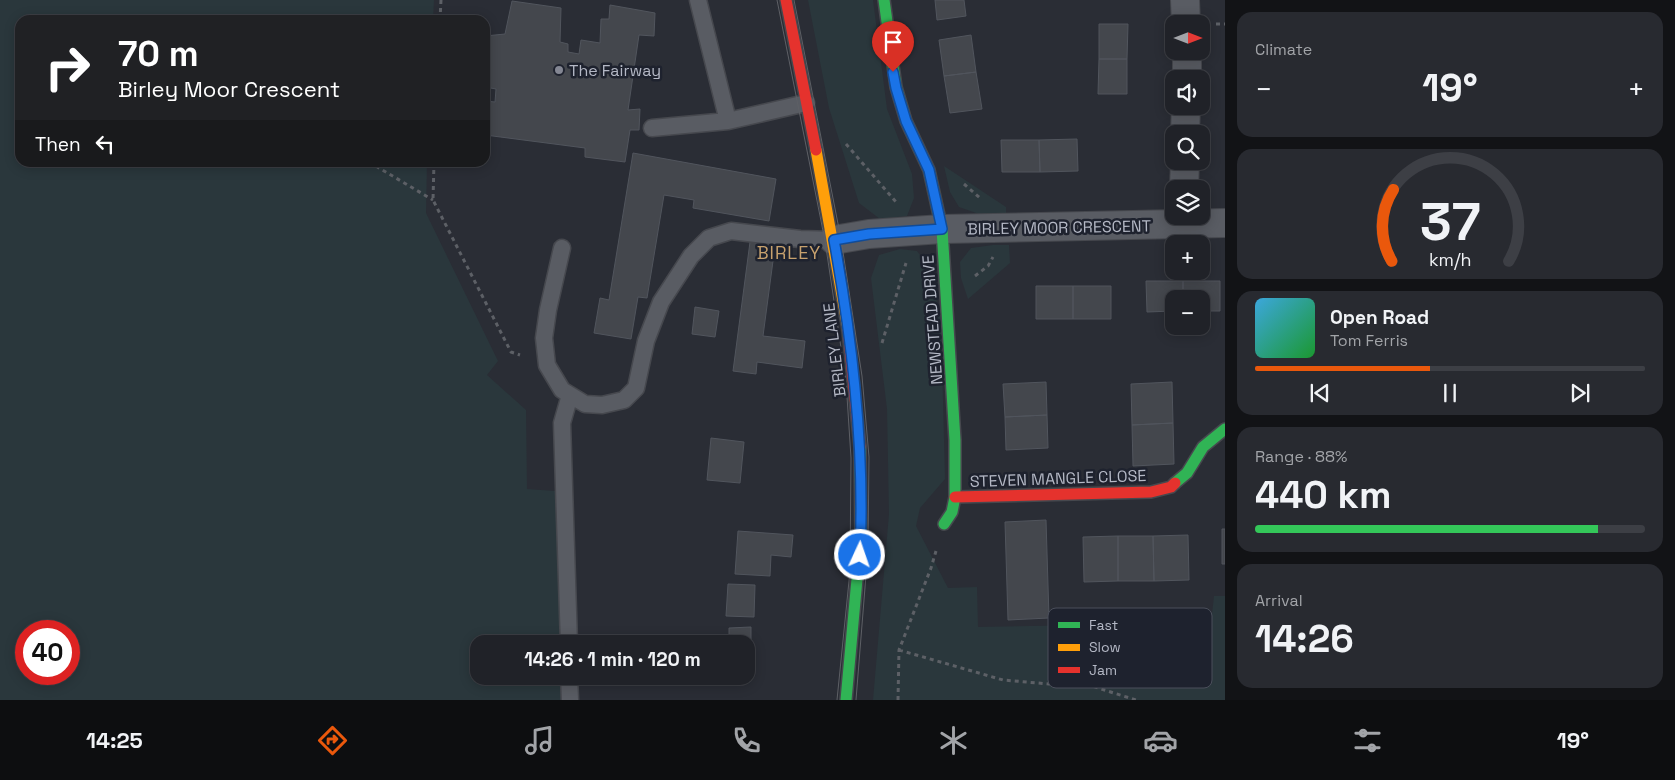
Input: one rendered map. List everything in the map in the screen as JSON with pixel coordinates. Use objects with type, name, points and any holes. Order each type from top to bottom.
[{"type":"street","name":"BIRLEY LANE","points":[[786,0],[834,240],[851,344],[860,438],[861,524],[846,700]]},
{"type":"street","name":"NEWSTEAD DRIVE","points":[[884,0],[896,88],[906,121],[929,170],[942,229],[952,373],[955,497],[952,512],[944,524]]},
{"type":"street","points":[[1185,0],[1186,15]]},
{"type":"street","name":"BIRLEY MOOR CRESCENT","points":[[834,240],[869,234],[942,229],[1165,221]]},
{"type":"street","name":"BIRLEY MOOR CRESCENT","points":[[1210,222],[1225,223]]},
{"type":"street","name":"STEVEN MANGLE CLOSE","points":[[955,497],[1152,492],[1171,487],[1187,473],[1203,447],[1225,429]]},
{"type":"lane","points":[[698,0],[728,121]]},
{"type":"lane","points":[[652,128],[728,121],[806,103]]},
{"type":"lane","points":[[562,248],[545,329],[547,365],[562,390],[585,404],[602,404],[624,400],[636,388],[646,341],[661,302],[690,256],[709,238],[731,231],[800,239],[834,240]]},
{"type":"lane","points":[[569,635],[562,423],[570,395]]},
{"type":"lane","points":[[570,685],[570,700]]},
{"type":"path","points":[[440,15],[441,0]]},
{"type":"path","points":[[846,143],[896,203]]},
{"type":"path","points":[[377,167],[433,200]]},
{"type":"path","points":[[434,167],[433,200],[511,352],[547,365]]},
{"type":"path","points":[[880,348],[907,257]]},
{"type":"path","points":[[898,700],[899,650],[931,568],[944,524]]},
{"type":"path","points":[[899,650],[1003,680],[1048,684]]},
{"type":"path","points":[[1098,688],[1136,700]]},
{"type":"shaded area","points":[[0,0],[434,0],[433,15],[15,15],[15,167],[427,167],[426,213],[498,361],[487,375],[526,410],[527,489],[569,492],[574,635],[470,635],[470,685],[575,685],[576,700],[0,700]]},
{"type":"shaded area","points":[[808,0],[873,0],[887,109],[912,174],[914,198],[907,216],[880,219],[859,203],[829,108]]},
{"type":"shaded area","points":[[944,166],[1006,207],[1006,213],[979,214],[959,207],[950,192]]},
{"type":"shaded area","points":[[1009,245],[1010,263],[968,299],[961,278],[960,262],[971,248]]},
{"type":"shaded area","points":[[900,249],[917,251],[930,269],[941,322],[945,479],[920,508],[916,526],[948,588],[977,587],[978,627],[1048,626],[1048,688],[1212,688],[1212,614],[1214,596],[1225,596],[1225,700],[873,700],[889,514],[887,409],[871,278],[879,255]]},
{"type":"building","points":[[935,0],[964,0],[966,16],[937,20]]},
{"type":"building","name":"The Fairway","points":[[512,1],[561,8],[560,42],[568,44],[568,52],[579,54],[581,40],[600,43],[601,19],[609,19],[610,5],[655,13],[654,36],[639,35],[628,110],[640,109],[639,130],[630,130],[625,162],[585,157],[585,148],[490,136],[490,102],[495,102],[496,89],[490,88],[490,36],[505,34]]},
{"type":"building","points":[[1099,24],[1128,24],[1127,59],[1099,59]]},
{"type":"building","points":[[971,35],[976,72],[944,76],[939,40]]},
{"type":"building","points":[[1099,59],[1127,59],[1127,94],[1098,94]]},
{"type":"building","points":[[976,72],[982,109],[950,113],[944,76]]},
{"type":"building","points":[[1077,139],[1078,171],[1040,172],[1039,140]]},
{"type":"building","points":[[1001,140],[1039,140],[1040,172],[1002,172]]},
{"type":"building","points":[[633,153],[776,179],[769,221],[693,208],[694,200],[664,195],[647,298],[638,297],[631,339],[594,333],[600,298],[609,300]]},
{"type":"building","points":[[750,242],[775,246],[763,336],[805,341],[802,368],[757,362],[756,374],[733,371]]},
{"type":"building","points":[[1146,281],[1183,281],[1183,290],[1165,290],[1165,311],[1147,312]]},
{"type":"building","points":[[1183,281],[1220,281],[1220,311],[1210,311],[1210,290],[1183,290]]},
{"type":"building","points":[[1036,286],[1073,286],[1073,319],[1036,319]]},
{"type":"building","points":[[1073,286],[1111,286],[1111,319],[1073,319]]},
{"type":"building","points":[[695,307],[719,311],[715,337],[692,334]]},
{"type":"building","points":[[1046,382],[1047,415],[1005,417],[1003,384]]},
{"type":"building","points":[[1172,382],[1173,423],[1132,425],[1131,384]]},
{"type":"building","points":[[1047,415],[1048,448],[1006,450],[1005,417]]},
{"type":"building","points":[[1173,423],[1174,464],[1133,466],[1132,425]]},
{"type":"building","points":[[711,438],[744,442],[740,483],[707,480]]},
{"type":"building","points":[[1046,520],[1048,618],[1008,620],[1005,522]]},
{"type":"building","points":[[1222,529],[1225,529],[1225,564],[1222,564]]},
{"type":"building","points":[[738,531],[793,535],[791,557],[771,555],[770,576],[735,574]]},
{"type":"building","points":[[1188,535],[1189,580],[1154,581],[1153,536]]},
{"type":"building","points":[[1118,536],[1118,581],[1084,582],[1083,537]]},
{"type":"building","points":[[1118,536],[1153,536],[1154,581],[1118,581]]},
{"type":"building","points":[[728,584],[755,585],[754,617],[726,616]]},
{"type":"building","points":[[751,627],[751,635],[729,635],[729,628]]},
{"type":"tram line","points":[[777,0],[825,241],[846,381],[851,458],[850,571],[837,700]]},
{"type":"tram line","points":[[794,0],[841,239],[862,376],[869,457],[868,550],[856,700]]},
{"type":"traffic: fast","points":[[884,0],[896,87],[906,121],[929,170],[942,229],[955,440],[955,497],[952,512],[944,524]]},
{"type":"traffic: fast","points":[[1175,483],[1187,473],[1203,447],[1225,429]]},
{"type":"traffic: fast","points":[[846,700],[861,535],[860,447]]},
{"type":"traffic: slow","points":[[816,150],[848,329]]},
{"type":"traffic: jam","points":[[786,0],[816,150]]},
{"type":"traffic: jam","points":[[848,329],[860,447]]},
{"type":"traffic: jam","points":[[955,497],[1151,492],[1171,487],[1175,483]]},
{"type":"place","name":"The Fairway","points":[[559,70]]},
{"type":"district","name":"BIRLEY","points":[[789,253]]},
{"type":"route","points":[[860,555],[860,438],[851,344],[834,240],[869,234],[942,229],[929,170],[906,121],[893,72]]}]
